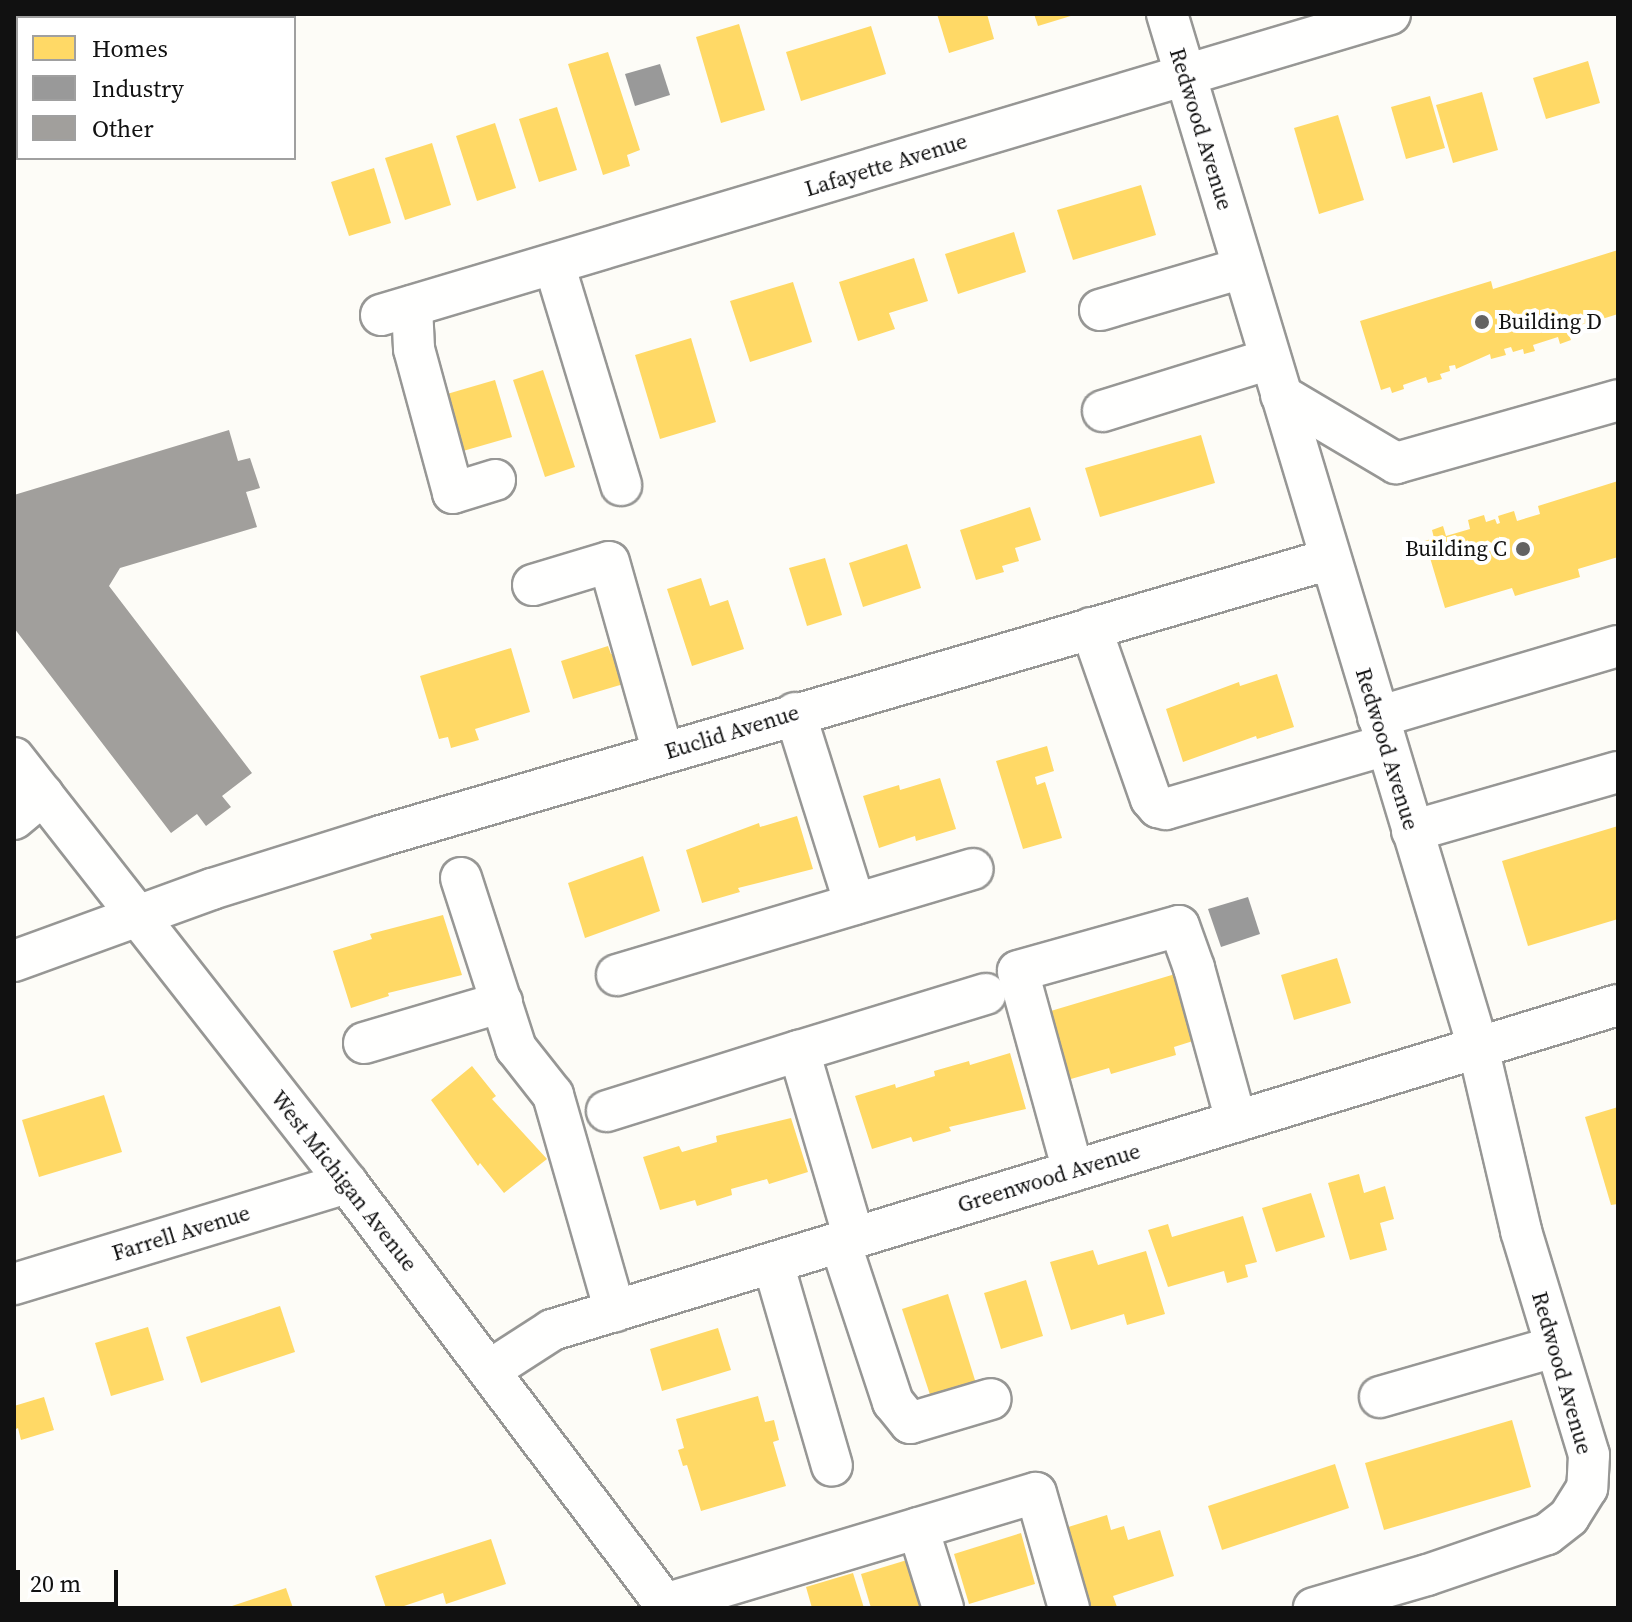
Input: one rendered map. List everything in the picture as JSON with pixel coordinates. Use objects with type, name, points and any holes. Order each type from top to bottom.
[{"type":"street","name":"Redwood Avenue","points":[[1167,14],[1478,1047],[1521,1231],[1554,1347],[1589,1455],[1602,1484]]},
{"type":"street","name":"Lafayette Avenue","points":[[495,480],[453,493],[414,349],[397,311],[1390,14]]},
{"type":"street","points":[[554,264],[621,485]]},
{"type":"street","points":[[1100,310],[1243,268]]},
{"type":"street","points":[[1103,411],[1276,377],[1396,463],[1618,400]]},
{"type":"street","name":"Euclid Avenue","points":[[14,961],[212,889],[795,713],[1330,559]]},
{"type":"street","points":[[533,585],[609,562],[663,753]]},
{"type":"street","points":[[1091,628],[1151,799],[1158,807],[1166,809],[1210,797],[1618,646]]},
{"type":"street","points":[[795,713],[855,904]]},
{"type":"street","name":"West Michigan Avenue","points":[[14,758],[28,807],[138,917],[347,1183],[666,1606]]},
{"type":"street","points":[[1412,831],[1618,772]]},
{"type":"street","points":[[617,975],[973,869]]},
{"type":"street","points":[[461,878],[516,1048],[553,1095],[615,1311]]},
{"type":"street","points":[[1073,1171],[1018,971],[1179,926],[1194,968],[1236,1121]]},
{"type":"street","points":[[607,1111],[985,994]]},
{"type":"street","points":[[364,1043],[502,1002]]},
{"type":"street","name":"Greenwood Avenue","points":[[490,1370],[552,1330],[1618,1005]]},
{"type":"street","points":[[799,1051],[847,1240],[893,1402],[910,1423],[991,1399]]},
{"type":"street","name":"Farrell Avenue","points":[[14,1284],[347,1183]]},
{"type":"street","points":[[773,1263],[832,1466]]},
{"type":"street","points":[[1380,1397],[1554,1347]]},
{"type":"street","points":[[1314,1608],[1427,1575],[1547,1534],[1602,1484]]},
{"type":"street","points":[[666,1606],[1036,1493],[1069,1608]]},
{"type":"street","points":[[918,1528],[943,1608]]},
{"type":"building: Homes","points":[[937,14],[987,14],[994,39],[949,53]]},
{"type":"building: Homes","points":[[1034,14],[1073,14],[1074,15],[1038,26]]},
{"type":"building: Homes","points":[[739,24],[765,110],[721,123],[696,37]]},
{"type":"building: Homes","points":[[871,26],[886,74],[801,101],[786,52]]},
{"type":"building: Homes","points":[[608,52],[640,150],[627,155],[630,166],[603,175],[568,64]]},
{"type":"building: Homes","points":[[1588,61],[1600,103],[1546,119],[1533,78]]},
{"type":"building: Homes","points":[[1482,92],[1498,150],[1453,163],[1436,105]]},
{"type":"building: Homes","points":[[1430,96],[1445,148],[1406,159],[1391,107]]},
{"type":"building: Homes","points":[[557,107],[577,170],[539,182],[519,119]]},
{"type":"building: Homes","points":[[1338,115],[1364,200],[1319,214],[1294,128]]},
{"type":"building: Homes","points":[[495,123],[516,188],[477,201],[456,136]]},
{"type":"building: Homes","points":[[432,143],[451,205],[405,220],[385,158]]},
{"type":"building: Homes","points":[[374,168],[391,223],[349,236],[331,182]]},
{"type":"building: Homes","points":[[1141,185],[1156,235],[1073,260],[1057,210]]},
{"type":"building: Homes","points":[[1014,232],[1026,272],[958,294],[945,254]]},
{"type":"building: Homes","name":"Building D","points":[[1618,250],[1618,314],[1602,319],[1604,324],[1589,329],[1587,323],[1577,326],[1578,332],[1569,335],[1571,340],[1560,344],[1558,337],[1533,345],[1535,351],[1524,354],[1523,349],[1513,352],[1511,347],[1504,349],[1506,355],[1491,359],[1490,354],[1456,369],[1455,365],[1449,366],[1450,371],[1440,374],[1442,379],[1428,383],[1426,377],[1403,385],[1404,389],[1392,393],[1390,387],[1381,390],[1360,321],[1491,281],[1493,289]]},
{"type":"building: Homes","points":[[914,258],[928,301],[889,313],[895,329],[858,341],[839,282]]},
{"type":"building: Homes","points":[[793,282],[812,342],[750,362],[730,301]]},
{"type":"building: Homes","points":[[691,338],[716,422],[660,439],[635,355]]},
{"type":"building: Homes","points":[[543,370],[575,467],[545,477],[513,380]]},
{"type":"building: Homes","points":[[495,380],[512,437],[463,451],[447,394]]},
{"type":"building: Homes","points":[[1201,435],[1215,483],[1100,517],[1085,468]]},
{"type":"building: Homes","name":"Building C","points":[[1618,481],[1618,557],[1578,569],[1580,577],[1515,596],[1512,588],[1445,608],[1425,541],[1434,538],[1432,530],[1443,526],[1446,536],[1470,529],[1468,520],[1484,515],[1486,522],[1495,519],[1497,524],[1500,523],[1498,516],[1514,511],[1517,521],[1540,514],[1538,506]]},
{"type":"building: Homes","points":[[1030,507],[1041,540],[1015,548],[1019,561],[1002,566],[1004,572],[976,580],[960,530]]},
{"type":"building: Homes","points":[[907,544],[921,588],[863,607],[849,563]]},
{"type":"building: Homes","points":[[825,558],[842,615],[807,626],[789,568]]},
{"type":"building: Homes","points":[[701,578],[710,606],[728,600],[744,649],[692,666],[667,589]]},
{"type":"building: Homes","points":[[608,646],[611,654],[628,649],[637,680],[573,699],[561,661]]},
{"type":"building: Homes","points":[[511,648],[530,712],[475,729],[479,740],[451,748],[448,737],[439,739],[420,676]]},
{"type":"building: Homes","points":[[1277,674],[1294,727],[1257,739],[1256,736],[1183,762],[1166,709],[1239,682],[1240,686]]},
{"type":"building: Homes","points":[[1047,746],[1054,771],[1035,777],[1037,785],[1045,782],[1062,838],[1023,849],[996,761]]},
{"type":"building: Homes","points":[[940,778],[956,829],[916,841],[915,836],[879,848],[863,796],[899,785],[900,790]]},
{"type":"building: Homes","points":[[797,816],[813,869],[738,888],[740,892],[702,903],[686,850],[759,823],[760,827]]},
{"type":"building: Homes","points":[[1618,826],[1618,919],[1528,946],[1502,861]]},
{"type":"building: Homes","points":[[643,856],[660,911],[585,938],[568,883]]},
{"type":"building: Homes","points":[[443,915],[462,975],[388,993],[389,996],[351,1008],[333,951],[372,939],[370,934]]},
{"type":"building: Homes","points":[[1337,958],[1351,1003],[1294,1020],[1281,975]]},
{"type":"building: Homes","points":[[1192,969],[1212,1035],[1174,1047],[1176,1055],[1111,1074],[1109,1068],[1064,1081],[1044,1013]]},
{"type":"building: Homes","points":[[1010,1053],[1026,1109],[949,1127],[951,1131],[913,1142],[911,1137],[872,1149],[855,1096],[895,1084],[896,1088],[935,1076],[934,1071],[969,1061],[970,1065]]},
{"type":"building: Homes","points":[[472,1066],[496,1096],[492,1099],[547,1159],[504,1193],[480,1163],[478,1166],[431,1100]]},
{"type":"building: Homes","points":[[104,1095],[122,1152],[39,1177],[22,1120]]},
{"type":"building: Homes","points":[[1618,1107],[1618,1204],[1611,1205],[1585,1117]]},
{"type":"building: Homes","points":[[791,1118],[808,1172],[769,1184],[767,1179],[731,1189],[732,1195],[697,1206],[695,1200],[660,1210],[643,1157],[679,1146],[682,1152],[717,1142],[716,1136]]},
{"type":"building: Homes","points":[[1359,1174],[1364,1193],[1385,1186],[1394,1219],[1380,1223],[1387,1250],[1350,1260],[1328,1183]]},
{"type":"building: Homes","points":[[1311,1193],[1325,1237],[1276,1252],[1262,1208]]},
{"type":"building: Homes","points":[[1243,1216],[1257,1262],[1245,1265],[1248,1277],[1227,1283],[1224,1271],[1168,1287],[1148,1230],[1168,1224],[1172,1237]]},
{"type":"building: Homes","points":[[1093,1250],[1098,1265],[1146,1251],[1165,1314],[1127,1325],[1124,1314],[1071,1330],[1050,1262]]},
{"type":"building: Homes","points":[[1026,1280],[1043,1336],[1001,1349],[984,1293]]},
{"type":"building: Homes","points":[[948,1294],[979,1393],[934,1407],[902,1309]]},
{"type":"building: Homes","points":[[280,1306],[295,1352],[201,1383],[186,1337]]},
{"type":"building: Homes","points":[[148,1327],[164,1380],[111,1396],[95,1343]]},
{"type":"building: Homes","points":[[718,1328],[731,1370],[662,1391],[650,1349]]},
{"type":"building: Homes","points":[[758,1396],[765,1422],[774,1420],[779,1440],[773,1442],[786,1486],[701,1511],[687,1465],[683,1466],[678,1450],[684,1448],[676,1419]]},
{"type":"building: Homes","points":[[44,1397],[54,1430],[21,1440],[18,1428],[14,1430],[14,1406]]},
{"type":"building: Homes","points":[[1512,1420],[1531,1487],[1384,1530],[1365,1463]]},
{"type":"building: Homes","points":[[1335,1464],[1349,1508],[1222,1550],[1208,1506]]},
{"type":"building: Homes","points":[[1107,1515],[1111,1530],[1124,1526],[1128,1540],[1160,1530],[1174,1576],[1113,1596],[1117,1607],[1090,1608],[1065,1528]]},
{"type":"building: Homes","points":[[1021,1533],[1035,1584],[969,1604],[954,1554]]},
{"type":"building: Homes","points":[[491,1539],[506,1584],[446,1604],[443,1593],[398,1608],[386,1608],[375,1576]]},
{"type":"building: Homes","points":[[907,1560],[922,1608],[871,1608],[861,1574]]},
{"type":"building: Homes","points":[[853,1573],[864,1608],[812,1608],[806,1587]]},
{"type":"building: Homes","points":[[286,1588],[293,1608],[229,1608],[229,1607]]},
{"type":"building: Industry","points":[[660,64],[670,95],[635,106],[625,74]]},
{"type":"building: Industry","points":[[1248,897],[1260,934],[1221,947],[1208,909]]},
{"type":"building: Other","points":[[229,430],[238,461],[250,458],[260,488],[246,492],[257,527],[120,568],[109,586],[252,773],[222,796],[231,807],[206,826],[197,814],[171,833],[14,628],[14,495]]},
{"type":"place","name":"Building D","points":[[1482,322]]},
{"type":"place","name":"Building C","points":[[1523,549]]}]
